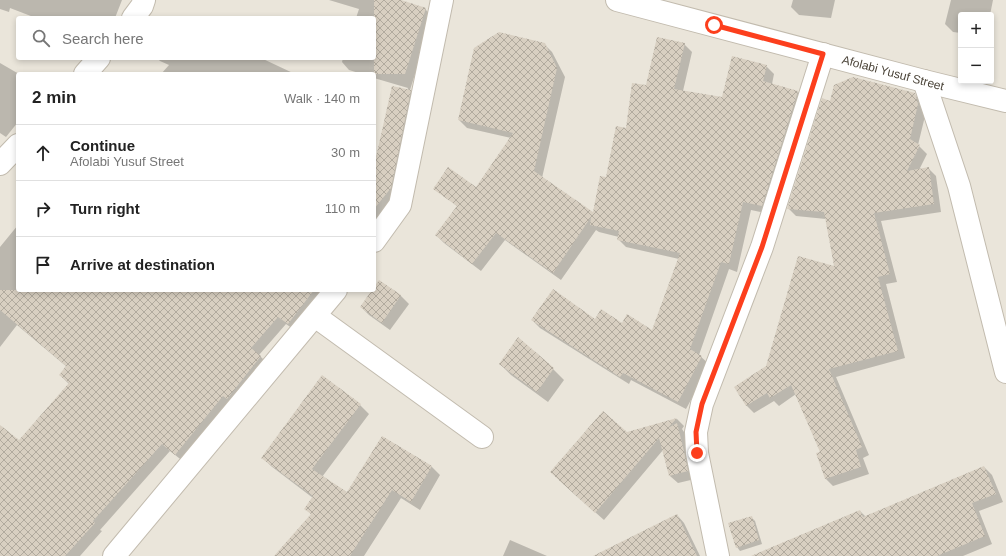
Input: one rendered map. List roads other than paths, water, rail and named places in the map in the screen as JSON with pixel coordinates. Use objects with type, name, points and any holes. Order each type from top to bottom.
[{"type":"street","points":[[134,16],[142,6],[144,0]]},
{"type":"street","points":[[376,238],[400,205],[442,0]]},
{"type":"street","name":"Afolabi Yusuf Street","points":[[617,0],[924,81],[1006,101]]},
{"type":"street","points":[[718,556],[697,453],[696,432],[702,404],[762,247],[823,54]]},
{"type":"street","points":[[87,72],[97,60]]},
{"type":"street","points":[[924,81],[959,186],[1006,372]]},
{"type":"street","points":[[0,164],[16,147]]},
{"type":"street","points":[[114,556],[334,292]]},
{"type":"street","points":[[315,316],[482,437]]}]
